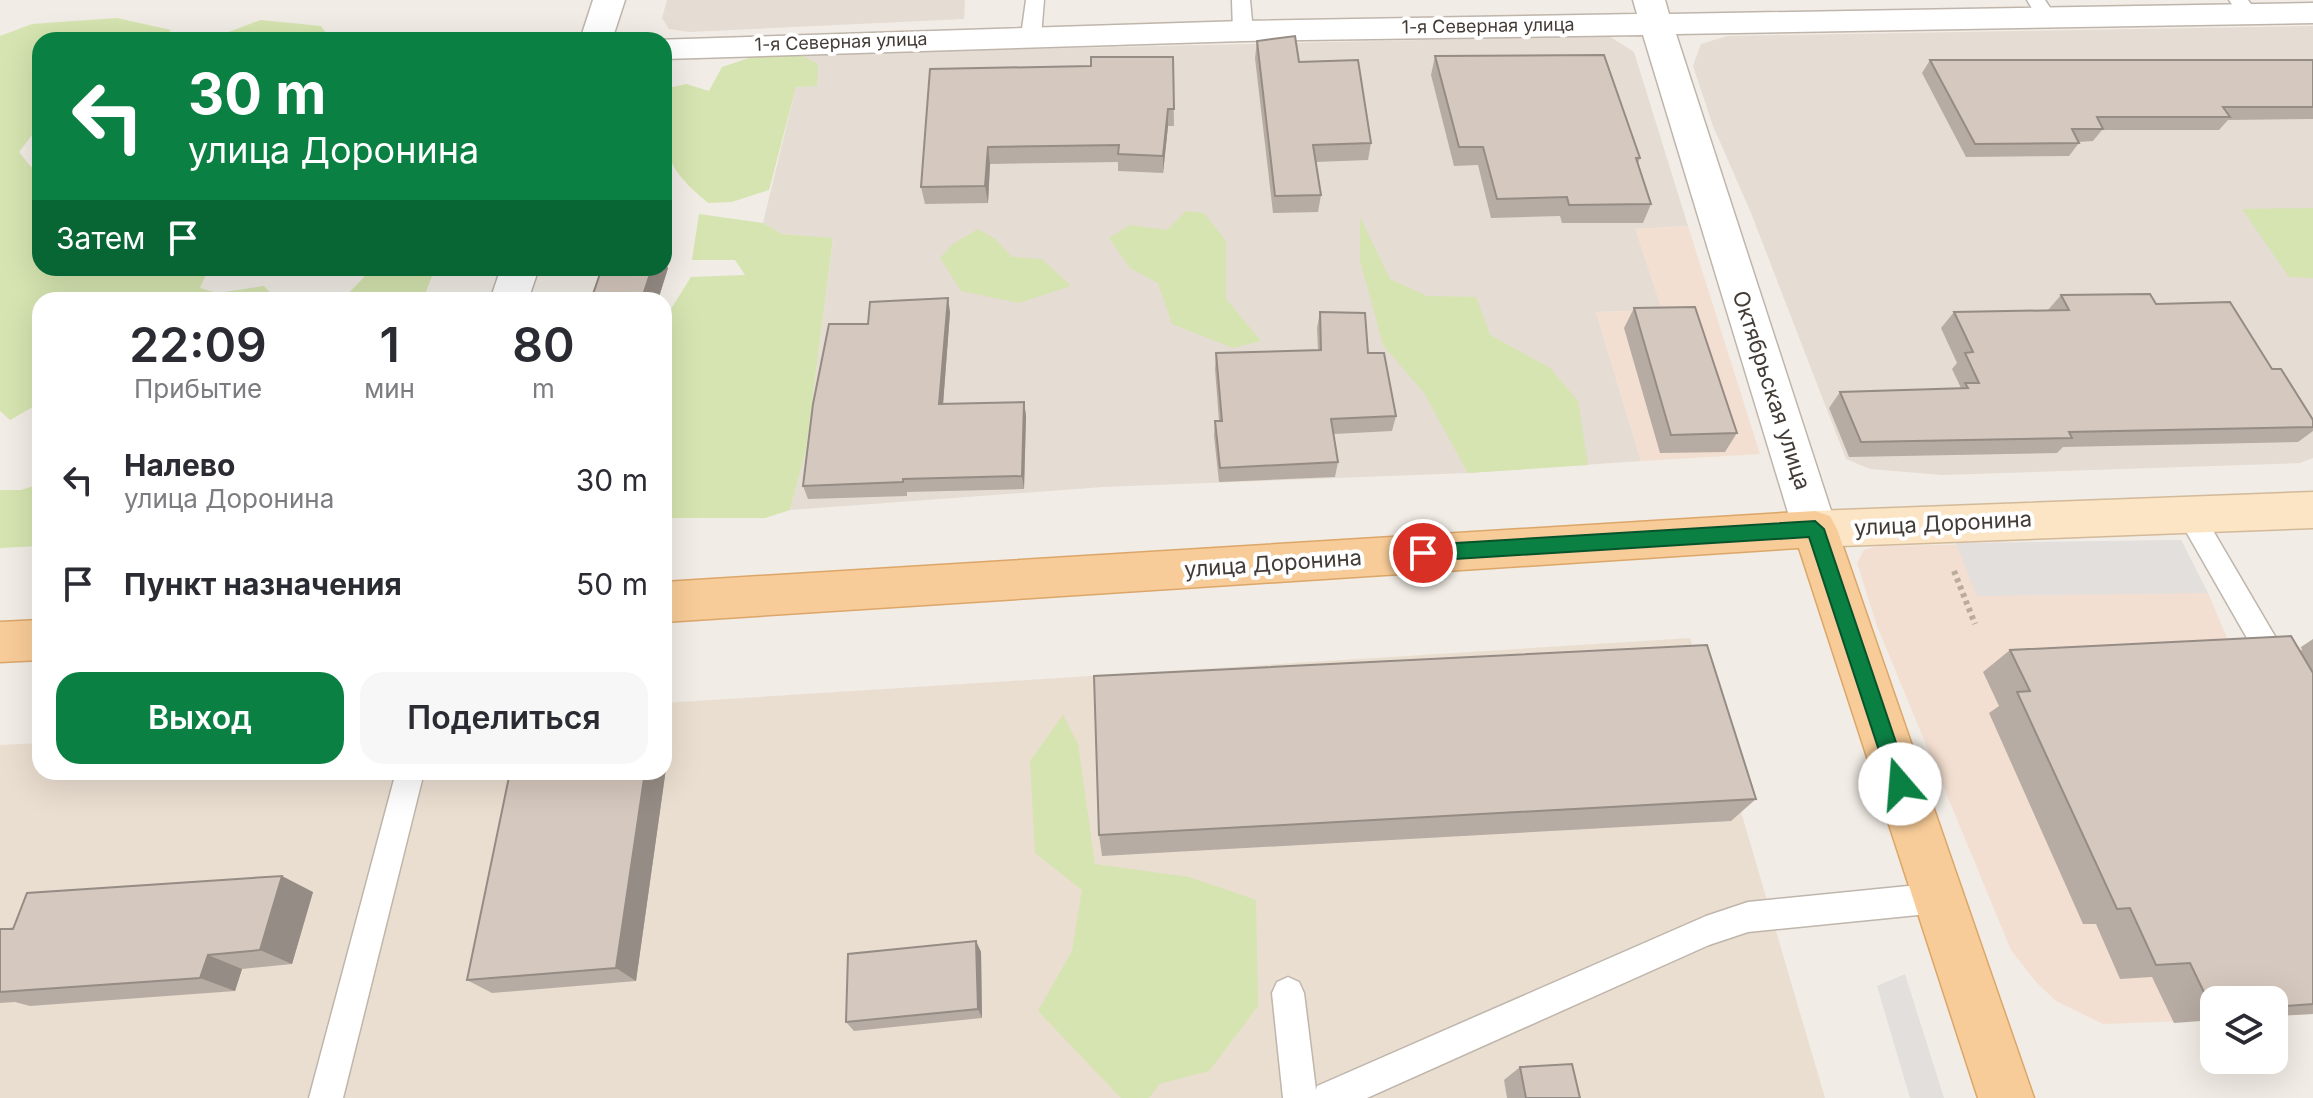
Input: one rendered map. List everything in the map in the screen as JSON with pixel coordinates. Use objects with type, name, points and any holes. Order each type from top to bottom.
[{"type":"main road","name":"улица Доронина","points":[[672,601],[1815,529],[2313,510]]},
{"type":"main road","name":"Октябрьская улица","points":[[1815,529],[2006,1098]]},
{"type":"main road","points":[[0,642],[32,640]]},
{"type":"street","points":[[599,32],[609,0]]},
{"type":"street","name":"1-я Северная улица","points":[[672,48],[1031,36],[1242,16],[2243,7],[2313,13]]},
{"type":"street","name":"Октябрьская улица","points":[[1653,11],[1815,529]]},
{"type":"lane","points":[[1031,36],[1035,0]]},
{"type":"lane","points":[[2189,513],[2313,727]]},
{"type":"lane","points":[[326,1098],[408,780]]},
{"type":"lane","points":[[1329,1098],[1706,931],[1748,917],[1938,898]]},
{"type":"lane","points":[[1288,993],[1300,1098]]},
{"type":"path","points":[[1949,557],[1975,624]]},
{"type":"shaded area","points":[[667,0],[965,0],[964,19],[689,32],[669,29],[662,18]]},
{"type":"shaded area","points":[[2313,26],[2313,458],[2300,463],[1943,475],[1870,469],[1846,459],[1751,213],[1713,126],[1693,66],[1701,44],[1727,36]]},
{"type":"shaded area","points":[[1609,36],[1634,52],[1688,226],[1636,229],[1663,310],[1596,312],[1641,461],[1468,473],[1103,487],[790,510],[806,450],[833,239],[782,234],[763,223],[796,87],[817,85],[799,54]]},
{"type":"shaded area","points":[[1688,226],[1760,454],[1641,461],[1596,312],[1662,310],[1635,229]]},
{"type":"shaded area","points":[[2181,540],[2236,659],[2301,647],[2313,667],[2313,1014],[2288,1015],[2288,986],[2200,986],[2200,1021],[2103,1024],[2056,1001],[2036,982],[2011,950],[1877,626],[1857,563],[1864,550],[1878,546]]},
{"type":"shaded area","points":[[2181,540],[2208,593],[1977,596],[1956,543]]},
{"type":"shaded area","points":[[1690,638],[1825,1098],[1558,1098],[1504,1080],[1507,1098],[0,1098],[0,745],[32,743],[32,780],[672,780],[672,702]]},
{"type":"shaded area","points":[[1905,974],[1944,1098],[1910,1098],[1877,986]]},
{"type":"green space","points":[[117,18],[171,30],[32,32],[32,135],[19,152],[32,166],[32,276],[205,276],[200,288],[214,292],[32,292],[32,408],[10,420],[0,411],[0,36],[32,24]]},
{"type":"green space","points":[[261,20],[321,26],[325,32],[228,32]]},
{"type":"green space","points":[[799,54],[818,64],[817,86],[796,87],[769,190],[732,202],[708,203],[680,176],[672,162],[672,87],[686,84],[709,91],[722,67],[752,57]]},
{"type":"green space","points":[[2313,208],[2313,278],[2289,277],[2242,209]]},
{"type":"green space","points":[[1186,211],[1204,213],[1226,241],[1226,299],[1261,341],[1233,348],[1172,324],[1158,283],[1130,268],[1109,238],[1130,225],[1167,230]]},
{"type":"green space","points":[[699,214],[763,223],[782,234],[833,238],[806,450],[790,510],[765,518],[672,518],[672,307],[691,277],[745,275],[735,260],[692,260]]},
{"type":"green space","points":[[1360,217],[1390,279],[1427,296],[1476,297],[1490,335],[1550,368],[1578,401],[1588,465],[1468,473],[1424,393],[1383,345],[1360,260]]},
{"type":"green space","points":[[978,229],[994,238],[1012,257],[1042,259],[1071,286],[1019,303],[961,291],[940,258],[953,244]]},
{"type":"green space","points":[[365,276],[432,276],[426,292],[350,292]]},
{"type":"green space","points":[[264,286],[270,292],[224,292]]},
{"type":"green space","points":[[32,487],[32,546],[0,548],[0,490]]},
{"type":"green space","points":[[1063,715],[1078,744],[1095,864],[1189,877],[1256,900],[1258,1006],[1209,1071],[1159,1084],[1149,1098],[1121,1098],[1038,1011],[1072,951],[1082,890],[1035,853],[1030,761]]},
{"type":"building","points":[[1295,36],[1299,62],[1358,60],[1371,143],[1313,145],[1321,195],[1275,196],[1257,41]]},
{"type":"building","points":[[1604,55],[1640,158],[1636,158],[1651,204],[1569,205],[1567,197],[1497,199],[1483,147],[1459,147],[1435,56]]},
{"type":"building","points":[[1091,57],[1173,57],[1174,109],[1168,109],[1163,156],[1118,154],[1119,145],[988,147],[985,186],[921,187],[930,69],[1091,66]]},
{"type":"building","points":[[1930,60],[2313,60],[2313,107],[2223,107],[2230,117],[2097,117],[2103,129],[2072,129],[2079,143],[1975,144]]},
{"type":"building","points":[[599,276],[649,276],[644,292],[594,292]]},
{"type":"building","points":[[2150,294],[2156,304],[2230,302],[2272,369],[2281,369],[2313,420],[2313,427],[2069,432],[2072,438],[1861,442],[1840,392],[1968,388],[1965,383],[1979,383],[1965,353],[1973,352],[1954,312],[2069,310],[2061,295]]},
{"type":"building","points":[[948,298],[939,404],[1024,402],[1022,476],[903,479],[903,482],[803,486],[813,404],[829,324],[868,324],[870,302]]},
{"type":"building","points":[[1695,307],[1737,433],[1671,435],[1634,308]]},
{"type":"building","points":[[1320,312],[1365,313],[1368,353],[1384,353],[1396,416],[1331,419],[1338,462],[1220,468],[1215,421],[1222,421],[1216,353],[1321,350]]},
{"type":"building","points":[[2291,636],[2313,673],[2313,1004],[2288,1006],[2288,986],[2201,986],[2190,963],[2156,965],[2130,908],[2117,909],[2017,692],[2030,691],[2010,650]]},
{"type":"building","points":[[1707,645],[1756,799],[1099,835],[1094,676]]},
{"type":"building","points":[[508,780],[644,780],[616,968],[467,980]]},
{"type":"building","points":[[282,876],[260,950],[208,955],[200,978],[0,992],[0,929],[13,929],[27,893]]},
{"type":"building","points":[[976,941],[978,1009],[846,1022],[848,954]]},
{"type":"building","points":[[1572,1064],[1580,1098],[1526,1098],[1520,1067]]},
{"type":"route","points":[[1423,553],[1815,529],[1900,784]]}]
